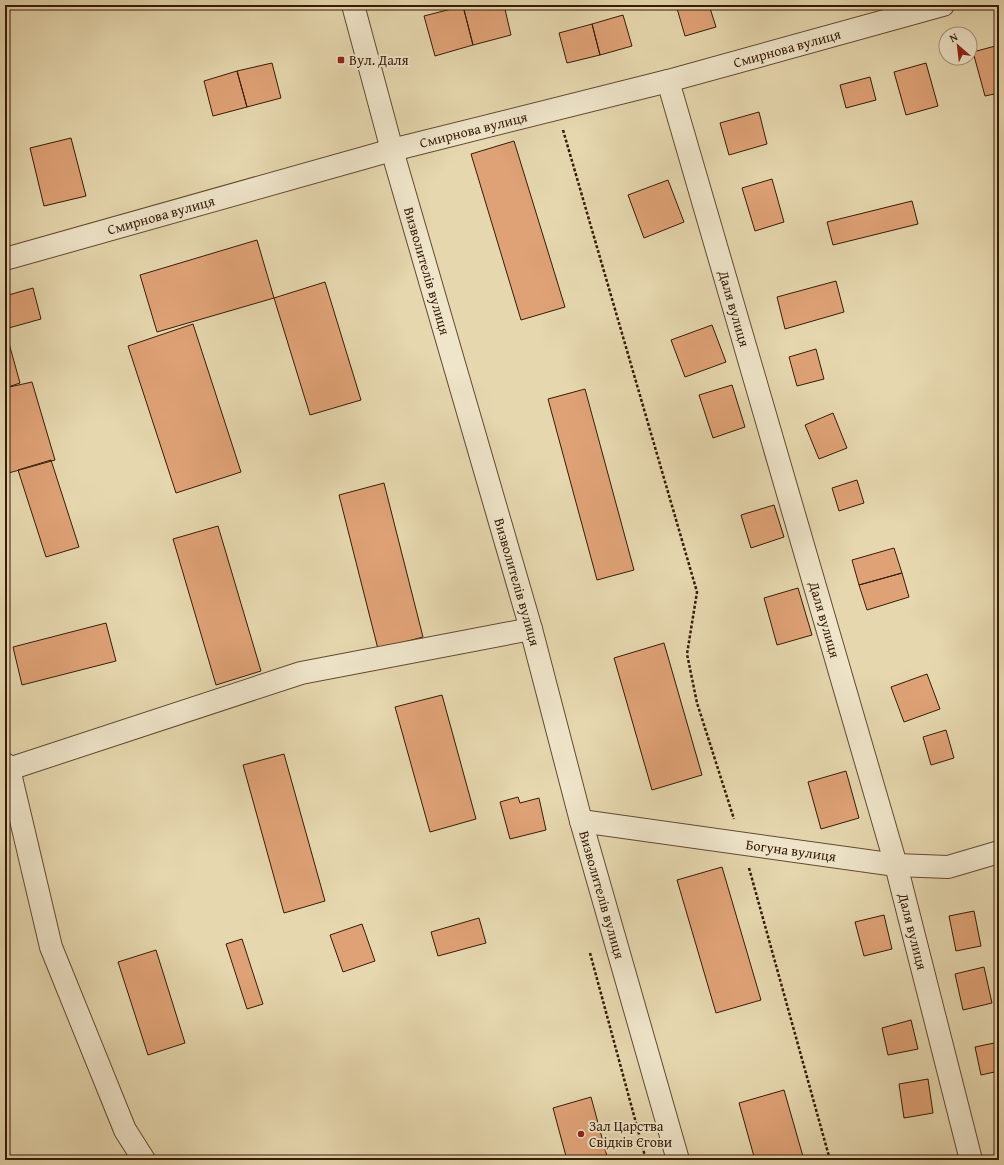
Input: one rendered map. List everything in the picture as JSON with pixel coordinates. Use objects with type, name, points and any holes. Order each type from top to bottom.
[{"type":"street","name":"Визволителів вулиця","points":[[353,5],[392,150],[531,629],[581,821],[678,1160]]},
{"type":"street","name":"Смирнова вулиця","points":[[5,259],[392,150],[668,81],[943,5]]},
{"type":"street","name":"Даля вулиця","points":[[668,81],[896,865],[971,1160]]},
{"type":"street","points":[[144,1160],[124,1130],[51,946],[7,767],[301,673],[531,629]]},
{"type":"street","name":"Богуна вулиця","points":[[581,821],[896,865],[948,867],[999,852]]},
{"type":"path","points":[[557,109],[696,592],[688,654],[697,704],[742,844],[830,1160]]},
{"type":"path","points":[[590,953],[646,1160]]},
{"type":"building","points":[[504,5],[511,35],[473,45],[463,6]]},
{"type":"building","points":[[676,5],[709,5],[716,27],[685,36]]},
{"type":"building","points":[[463,6],[473,45],[435,56],[424,16]]},
{"type":"building","points":[[623,15],[632,46],[600,55],[592,24]]},
{"type":"building","points":[[592,24],[600,55],[567,63],[559,33]]},
{"type":"building","points":[[999,45],[999,93],[985,96],[977,66],[978,51]]},
{"type":"building","points":[[272,63],[281,98],[247,107],[237,71]]},
{"type":"building","points":[[926,63],[938,106],[906,115],[894,72]]},
{"type":"building","points":[[237,71],[247,107],[213,116],[204,81]]},
{"type":"building","points":[[870,77],[876,100],[846,108],[840,85]]},
{"type":"building","points":[[759,112],[767,144],[729,155],[720,123]]},
{"type":"building","points":[[71,138],[86,196],[44,206],[30,148]]},
{"type":"building","points":[[514,141],[565,307],[521,320],[471,154]]},
{"type":"building","points":[[772,179],[784,222],[755,231],[742,188]]},
{"type":"building","points":[[668,180],[684,222],[644,238],[628,195]]},
{"type":"building","points":[[912,201],[918,224],[833,245],[827,222]]},
{"type":"building","points":[[257,240],[274,298],[157,332],[140,275]]},
{"type":"building","points":[[836,281],[844,312],[785,329],[777,297]]},
{"type":"building","points":[[325,282],[361,400],[310,415],[274,298]]},
{"type":"building","points":[[33,288],[41,319],[5,329],[5,296]]},
{"type":"building","points":[[193,324],[241,472],[176,493],[128,346]]},
{"type":"building","points":[[712,325],[726,362],[685,377],[671,340]]},
{"type":"building","points":[[5,329],[20,383],[5,388]]},
{"type":"building","points":[[816,349],[824,379],[797,386],[789,357]]},
{"type":"building","points":[[32,382],[55,460],[5,474],[5,388]]},
{"type":"building","points":[[732,385],[745,427],[713,438],[699,395]]},
{"type":"building","points":[[585,389],[634,570],[597,580],[548,399]]},
{"type":"building","points":[[833,413],[847,448],[819,459],[805,425]]},
{"type":"building","points":[[51,460],[79,547],[46,557],[18,470]]},
{"type":"building","points":[[857,480],[864,503],[839,511],[832,488]]},
{"type":"building","points":[[384,483],[423,637],[378,649],[339,495]]},
{"type":"building","points":[[774,505],[784,537],[751,548],[741,515]]},
{"type":"building","points":[[218,526],[261,671],[216,685],[173,539]]},
{"type":"building","points":[[894,548],[902,573],[859,585],[852,560]]},
{"type":"building","points":[[902,573],[909,597],[867,610],[859,585]]},
{"type":"building","points":[[798,588],[812,635],[777,645],[764,598]]},
{"type":"building","points":[[106,623],[116,661],[22,685],[13,647]]},
{"type":"building","points":[[664,643],[702,775],[652,790],[614,658]]},
{"type":"building","points":[[927,674],[940,709],[904,722],[891,687]]},
{"type":"building","points":[[442,695],[476,819],[430,832],[395,707]]},
{"type":"building","points":[[946,730],[954,758],[931,765],[923,737]]},
{"type":"building","points":[[284,754],[325,901],[284,913],[243,765]]},
{"type":"building","points":[[846,771],[859,818],[821,829],[808,782]]},
{"type":"building","points":[[518,797],[520,803],[539,798],[546,830],[510,839],[500,802]]},
{"type":"building","points":[[722,867],[761,1000],[716,1013],[677,880]]},
{"type":"building","points":[[974,911],[981,946],[956,951],[949,916]]},
{"type":"building","points":[[884,915],[892,949],[864,956],[855,922]]},
{"type":"building","points":[[479,918],[486,943],[438,956],[431,932]]},
{"type":"building","points":[[362,924],[375,961],[343,972],[330,935]]},
{"type":"building","points":[[242,939],[263,1004],[247,1009],[226,944]]},
{"type":"building","points":[[156,950],[185,1043],[148,1055],[118,962]]},
{"type":"building","points":[[984,967],[992,1003],[963,1010],[955,974]]},
{"type":"building","points":[[911,1020],[918,1049],[888,1055],[882,1028]]},
{"type":"building","points":[[999,1042],[999,1071],[981,1075],[975,1047]]},
{"type":"building","points":[[928,1079],[933,1113],[904,1118],[899,1084]]},
{"type":"building","points":[[784,1090],[804,1160],[755,1160],[739,1103]]},
{"type":"building","name":"Зал Царства Свідків Єгови","points":[[591,1097],[608,1160],[567,1160],[553,1108]]},
{"type":"place","name":"Вул. Даля","points":[[341,60]]},
{"type":"place","name":"Зал Царства Свідків Єгови","points":[[581,1134]]}]
